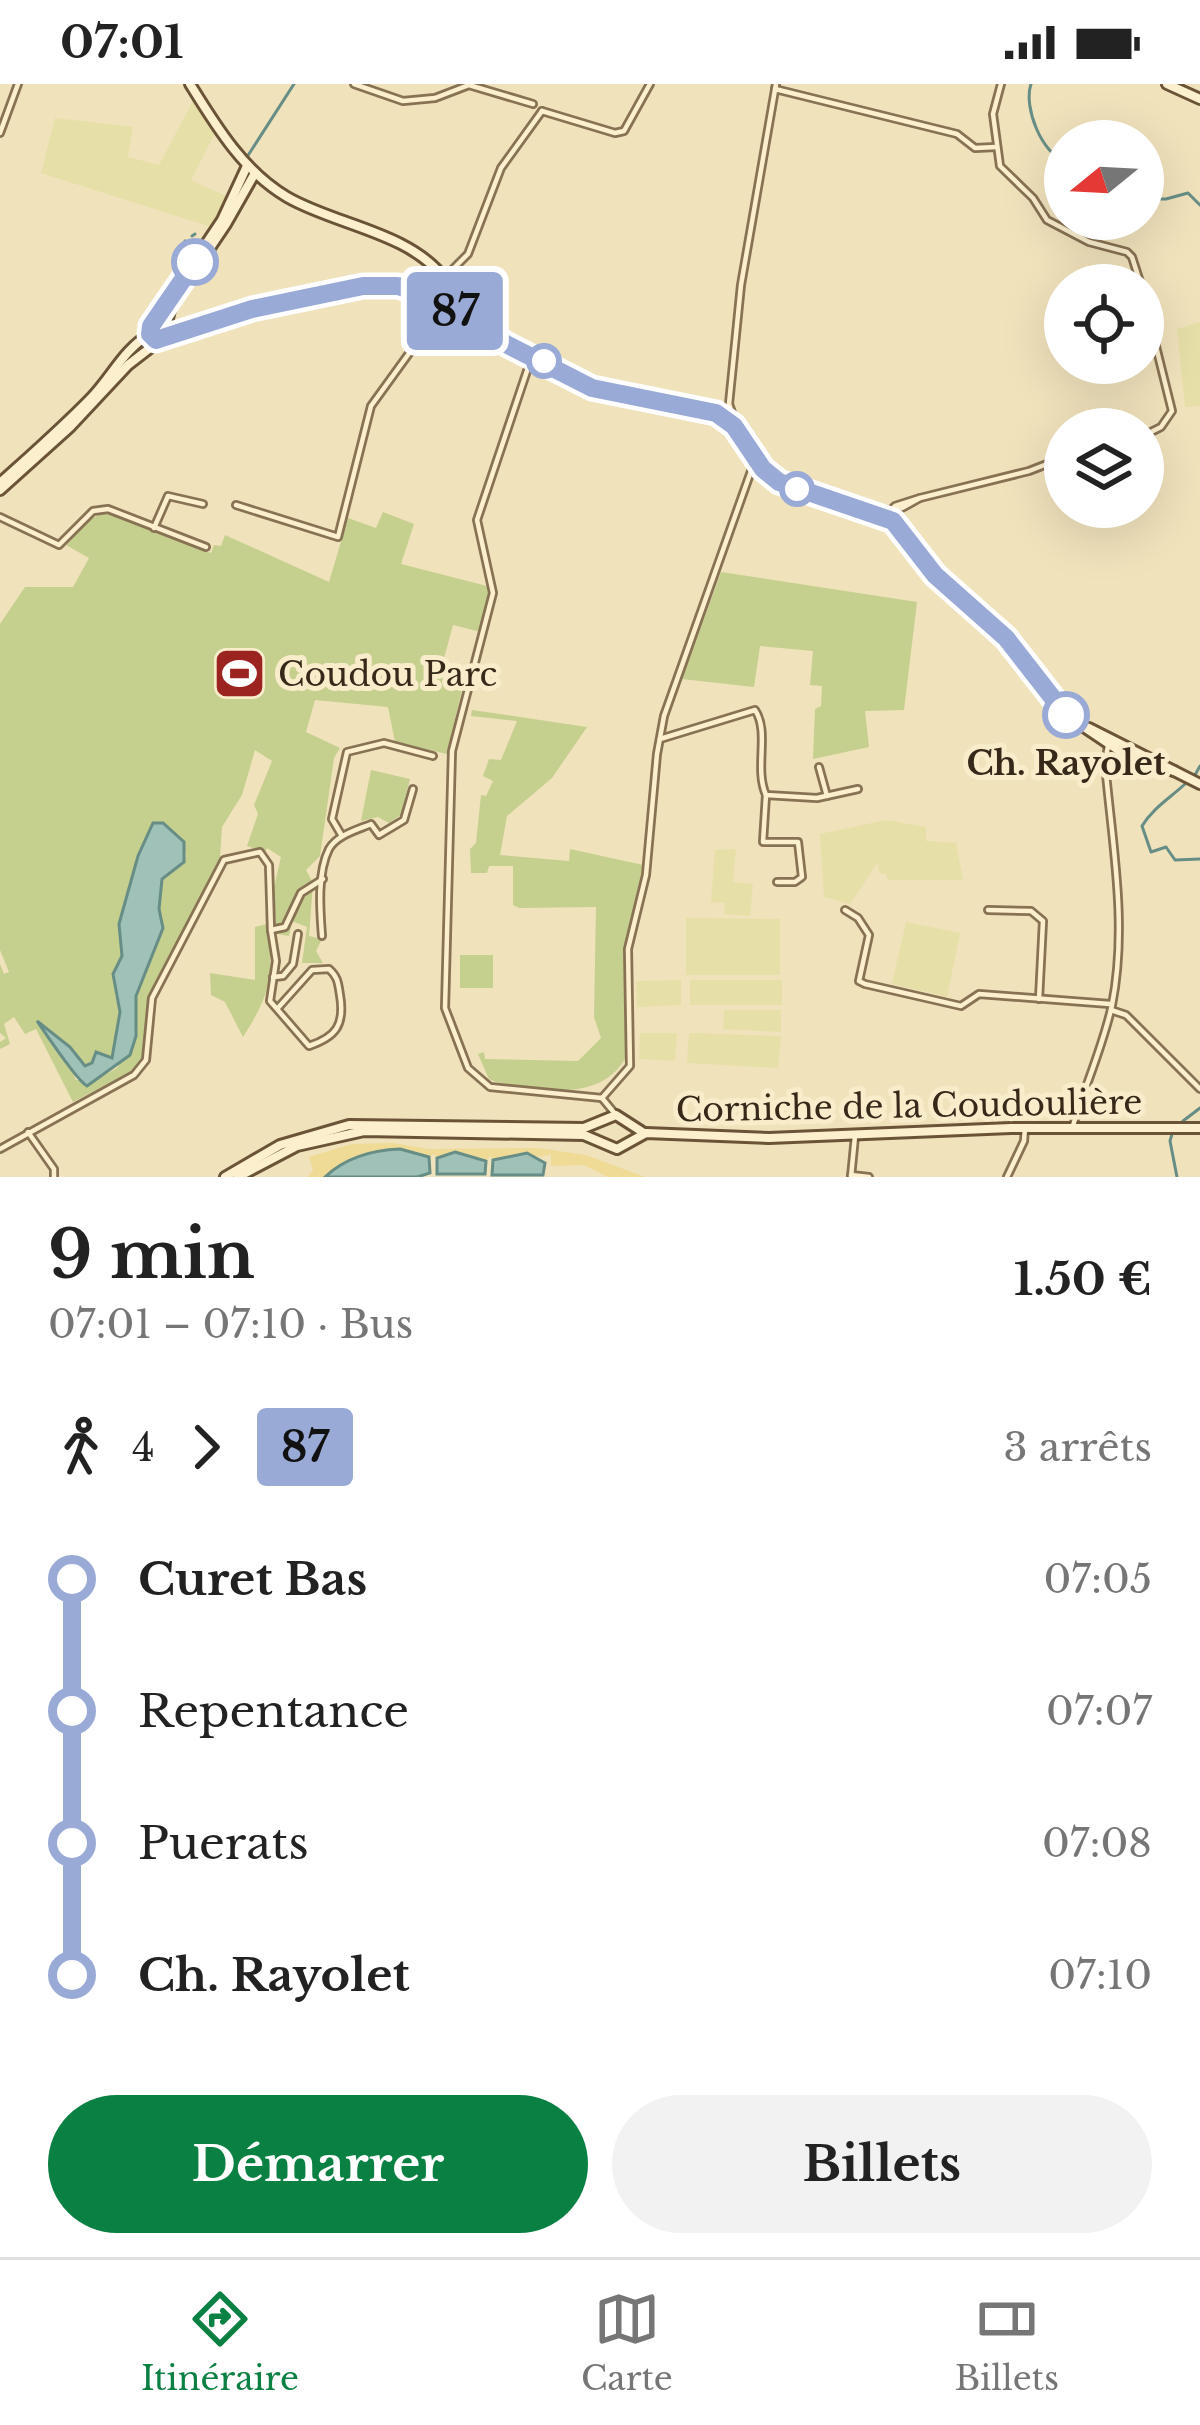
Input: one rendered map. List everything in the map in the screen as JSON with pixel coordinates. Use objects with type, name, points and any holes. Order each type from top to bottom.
[{"type":"street","points":[[0,134],[18,84]]},
{"type":"street","points":[[190,84],[251,170],[305,206],[393,241],[444,278]]},
{"type":"street","points":[[354,84],[410,102],[473,85],[536,102],[539,112]]},
{"type":"street","points":[[539,112],[615,133],[624,131],[650,84]]},
{"type":"street","points":[[1001,84],[993,114],[1000,166],[1033,198],[1047,220],[1089,242],[1127,252],[1134,264]]},
{"type":"street","points":[[1167,84],[1200,96]]},
{"type":"street","points":[[1179,84],[1200,96]]},
{"type":"street","points":[[996,147],[974,148],[957,134],[775,86],[741,285],[727,410],[755,460],[771,476],[889,519],[935,575],[1001,633],[1048,695],[1077,723],[1174,771]]},
{"type":"street","points":[[236,505],[338,537],[371,406],[418,340],[444,278],[468,254],[501,168],[539,112]]},
{"type":"street","points":[[166,327],[160,309],[251,170]]},
{"type":"street","points":[[154,338],[151,326],[182,332],[252,309],[363,286],[398,286],[438,299],[506,344],[592,388],[727,410]]},
{"type":"street","points":[[0,486],[70,427],[166,327]]},
{"type":"street","points":[[532,356],[477,520],[493,593],[452,751],[446,1008],[468,1067],[488,1086],[602,1099],[616,1115],[646,1133]]},
{"type":"street","points":[[1164,379],[1172,411],[1164,423]]},
{"type":"street","points":[[599,1140],[602,1099],[629,1066],[628,949],[646,875],[660,739],[755,460]]},
{"type":"street","points":[[889,519],[895,506],[1044,465]]},
{"type":"street","points":[[154,528],[168,496],[203,504]]},
{"type":"street","points":[[889,519],[920,498]]},
{"type":"street","points":[[895,506],[906,507]]},
{"type":"street","points":[[0,518],[59,545],[100,508],[206,547]]},
{"type":"street","points":[[660,739],[755,710],[760,718],[759,766],[766,795],[763,842],[798,842],[801,847],[802,877],[777,882]]},
{"type":"street","points":[[1106,741],[1200,784]]},
{"type":"street","points":[[1072,1129],[1111,1007],[1119,909],[1106,741]]},
{"type":"street","points":[[342,836],[332,819],[347,752],[384,743],[433,756]]},
{"type":"street","points":[[819,767],[826,796]]},
{"type":"street","points":[[766,795],[826,796],[858,788]]},
{"type":"street","points":[[322,937],[319,901],[329,849],[342,836],[370,824],[379,835],[404,820],[413,789]]},
{"type":"street","points":[[0,1149],[134,1075],[146,1060],[152,998],[224,860],[260,852],[269,865],[276,961],[270,999],[277,1009],[309,1046],[331,1038],[344,1015],[335,973],[329,969],[312,970],[277,1009]]},
{"type":"street","points":[[271,930],[285,927],[301,893],[323,879]]},
{"type":"street","points":[[844,910],[858,918],[868,935],[859,980],[865,984],[962,1006],[979,994],[1111,1007],[1126,1015],[1200,1089]]},
{"type":"street","points":[[988,910],[1031,911],[1043,921],[1040,998]]},
{"type":"street","points":[[273,977],[283,976],[293,964],[298,934]]},
{"type":"street","points":[[225,1177],[280,1145],[349,1125],[584,1128],[616,1115]]},
{"type":"street","points":[[630,1139],[631,1126]]},
{"type":"street","points":[[1007,1177],[1025,1128]]},
{"type":"street","name":"Corniche de la Coudoulière","points":[[646,1133],[751,1138],[1025,1128],[1200,1128]]},
{"type":"street","points":[[28,1132],[54,1169],[54,1177]]},
{"type":"street","points":[[238,1177],[297,1146],[349,1132],[584,1135],[617,1149],[646,1133]]},
{"type":"street","points":[[855,1136],[851,1176],[869,1177]]},
{"type":"shaded area","points":[[193,101],[215,133],[191,180],[226,196],[211,227],[41,173],[55,118],[133,127],[128,157],[159,165]]},
{"type":"shaded area","points":[[1200,322],[1200,406],[1185,407],[1177,329]]},
{"type":"shaded area","points":[[886,820],[926,827],[926,841],[956,843],[963,880],[888,880],[879,873],[878,862],[850,904],[824,897],[820,834]]},
{"type":"shaded area","points":[[736,849],[733,882],[753,884],[750,916],[724,914],[725,903],[711,902],[715,850]]},
{"type":"shaded area","points":[[686,918],[780,919],[780,975],[686,975]]},
{"type":"shaded area","points":[[906,922],[960,933],[947,997],[892,984]]},
{"type":"shaded area","points":[[681,980],[681,1005],[637,1007],[636,981]]},
{"type":"shaded area","points":[[690,980],[782,980],[782,1005],[690,1005]]},
{"type":"shaded area","points":[[724,1010],[781,1010],[781,1032],[723,1029]]},
{"type":"shaded area","points":[[640,1033],[677,1033],[675,1061],[639,1059]]},
{"type":"shaded area","points":[[689,1033],[781,1036],[778,1068],[687,1063]]},
{"type":"green space","points":[[383,512],[414,524],[401,564],[487,586],[489,599],[481,632],[453,625],[440,673],[463,685],[447,754],[395,742],[388,707],[315,700],[306,732],[340,748],[334,758],[320,856],[306,870],[313,883],[309,936],[322,939],[316,951],[323,963],[302,963],[307,927],[292,921],[289,936],[277,934],[273,892],[281,857],[267,848],[265,852],[247,846],[258,814],[254,805],[272,761],[255,750],[242,795],[222,827],[220,858],[150,999],[143,1058],[132,1071],[73,1102],[36,1029],[25,1034],[14,1017],[4,1024],[10,1044],[0,1049],[6,1038],[0,1033],[0,964],[4,974],[9,972],[0,950],[0,624],[25,587],[73,587],[89,558],[66,545],[103,514],[140,523],[211,553],[225,535],[329,582],[348,518],[376,528]],"holes":[[[186,853],[184,862],[162,879],[163,929],[136,996],[136,1036],[117,1068],[96,1080],[76,1080],[66,1057],[39,1027],[85,1066],[112,1058],[120,1012],[115,995],[122,956],[121,912]]]},
{"type":"green space","points":[[721,572],[917,602],[904,710],[865,711],[869,747],[813,759],[815,709],[821,706],[822,686],[810,685],[813,651],[760,646],[754,687],[682,679]]},
{"type":"green space","points":[[472,710],[587,727],[552,778],[507,816],[500,855],[569,861],[570,849],[643,865],[625,945],[625,1059],[614,1073],[584,1088],[549,1090],[496,1082],[489,1079],[478,1054],[484,1052],[485,1059],[578,1061],[601,1038],[594,1017],[596,907],[519,908],[513,905],[513,866],[489,866],[487,873],[471,873],[470,849],[476,843],[481,795],[486,796],[493,781],[483,776],[489,759],[501,760],[517,721],[471,716]]},
{"type":"green space","points":[[371,770],[410,779],[401,815],[389,823],[378,817],[361,821]]},
{"type":"green space","points":[[267,924],[268,984],[243,1037],[225,1002],[211,995],[210,973],[255,980],[255,927]]},
{"type":"green space","points":[[460,955],[493,955],[493,988],[460,988]]},
{"type":"sand","points":[[393,1143],[429,1149],[538,1148],[586,1155],[645,1177],[608,1177],[584,1165],[551,1166],[551,1154],[493,1160],[491,1155],[486,1161],[455,1152],[437,1158],[389,1150],[347,1161],[325,1177],[308,1177],[313,1170],[309,1157],[352,1144]]},
{"type":"water","points":[[153,823],[163,823],[184,842],[184,862],[162,879],[159,909],[163,928],[136,996],[136,1036],[130,1055],[87,1086],[37,1021],[70,1047],[85,1066],[92,1063],[96,1052],[112,1058],[120,1012],[113,974],[122,956],[119,924],[138,856]]},
{"type":"water","points":[[400,1149],[429,1157],[430,1173],[325,1177],[360,1156]]},
{"type":"water","points":[[455,1152],[486,1161],[485,1174],[437,1174],[437,1158]]},
{"type":"water","points":[[527,1153],[545,1163],[543,1175],[492,1175],[493,1160]]},
{"type":"waterway","points":[[247,157],[294,84]]},
{"type":"waterway","points":[[1031,84],[1030,105],[1044,141]]},
{"type":"waterway","points":[[1164,199],[1188,193],[1200,205]]},
{"type":"waterway","points":[[169,289],[185,241]]},
{"type":"waterway","points":[[1195,775],[1200,766]]},
{"type":"waterway","points":[[1185,784],[1142,826],[1151,852],[1166,847],[1175,860],[1200,859]]},
{"type":"waterway","points":[[1183,1121],[1200,1108]]},
{"type":"waterway","points":[[1172,1134],[1177,1177]]},
{"type":"bus line","name":"87","points":[[195,262],[151,326],[150,334],[156,340],[252,309],[374,284],[398,286],[438,299],[506,344],[592,388],[716,413],[734,426],[755,460],[779,482],[893,521],[935,575],[1006,638],[1066,715]]},
{"type":"place","name":"Coudou Parc","points":[[239,674]]},
{"type":"place","name":"Ch. Rayolet","points":[[1066,715]]}]
